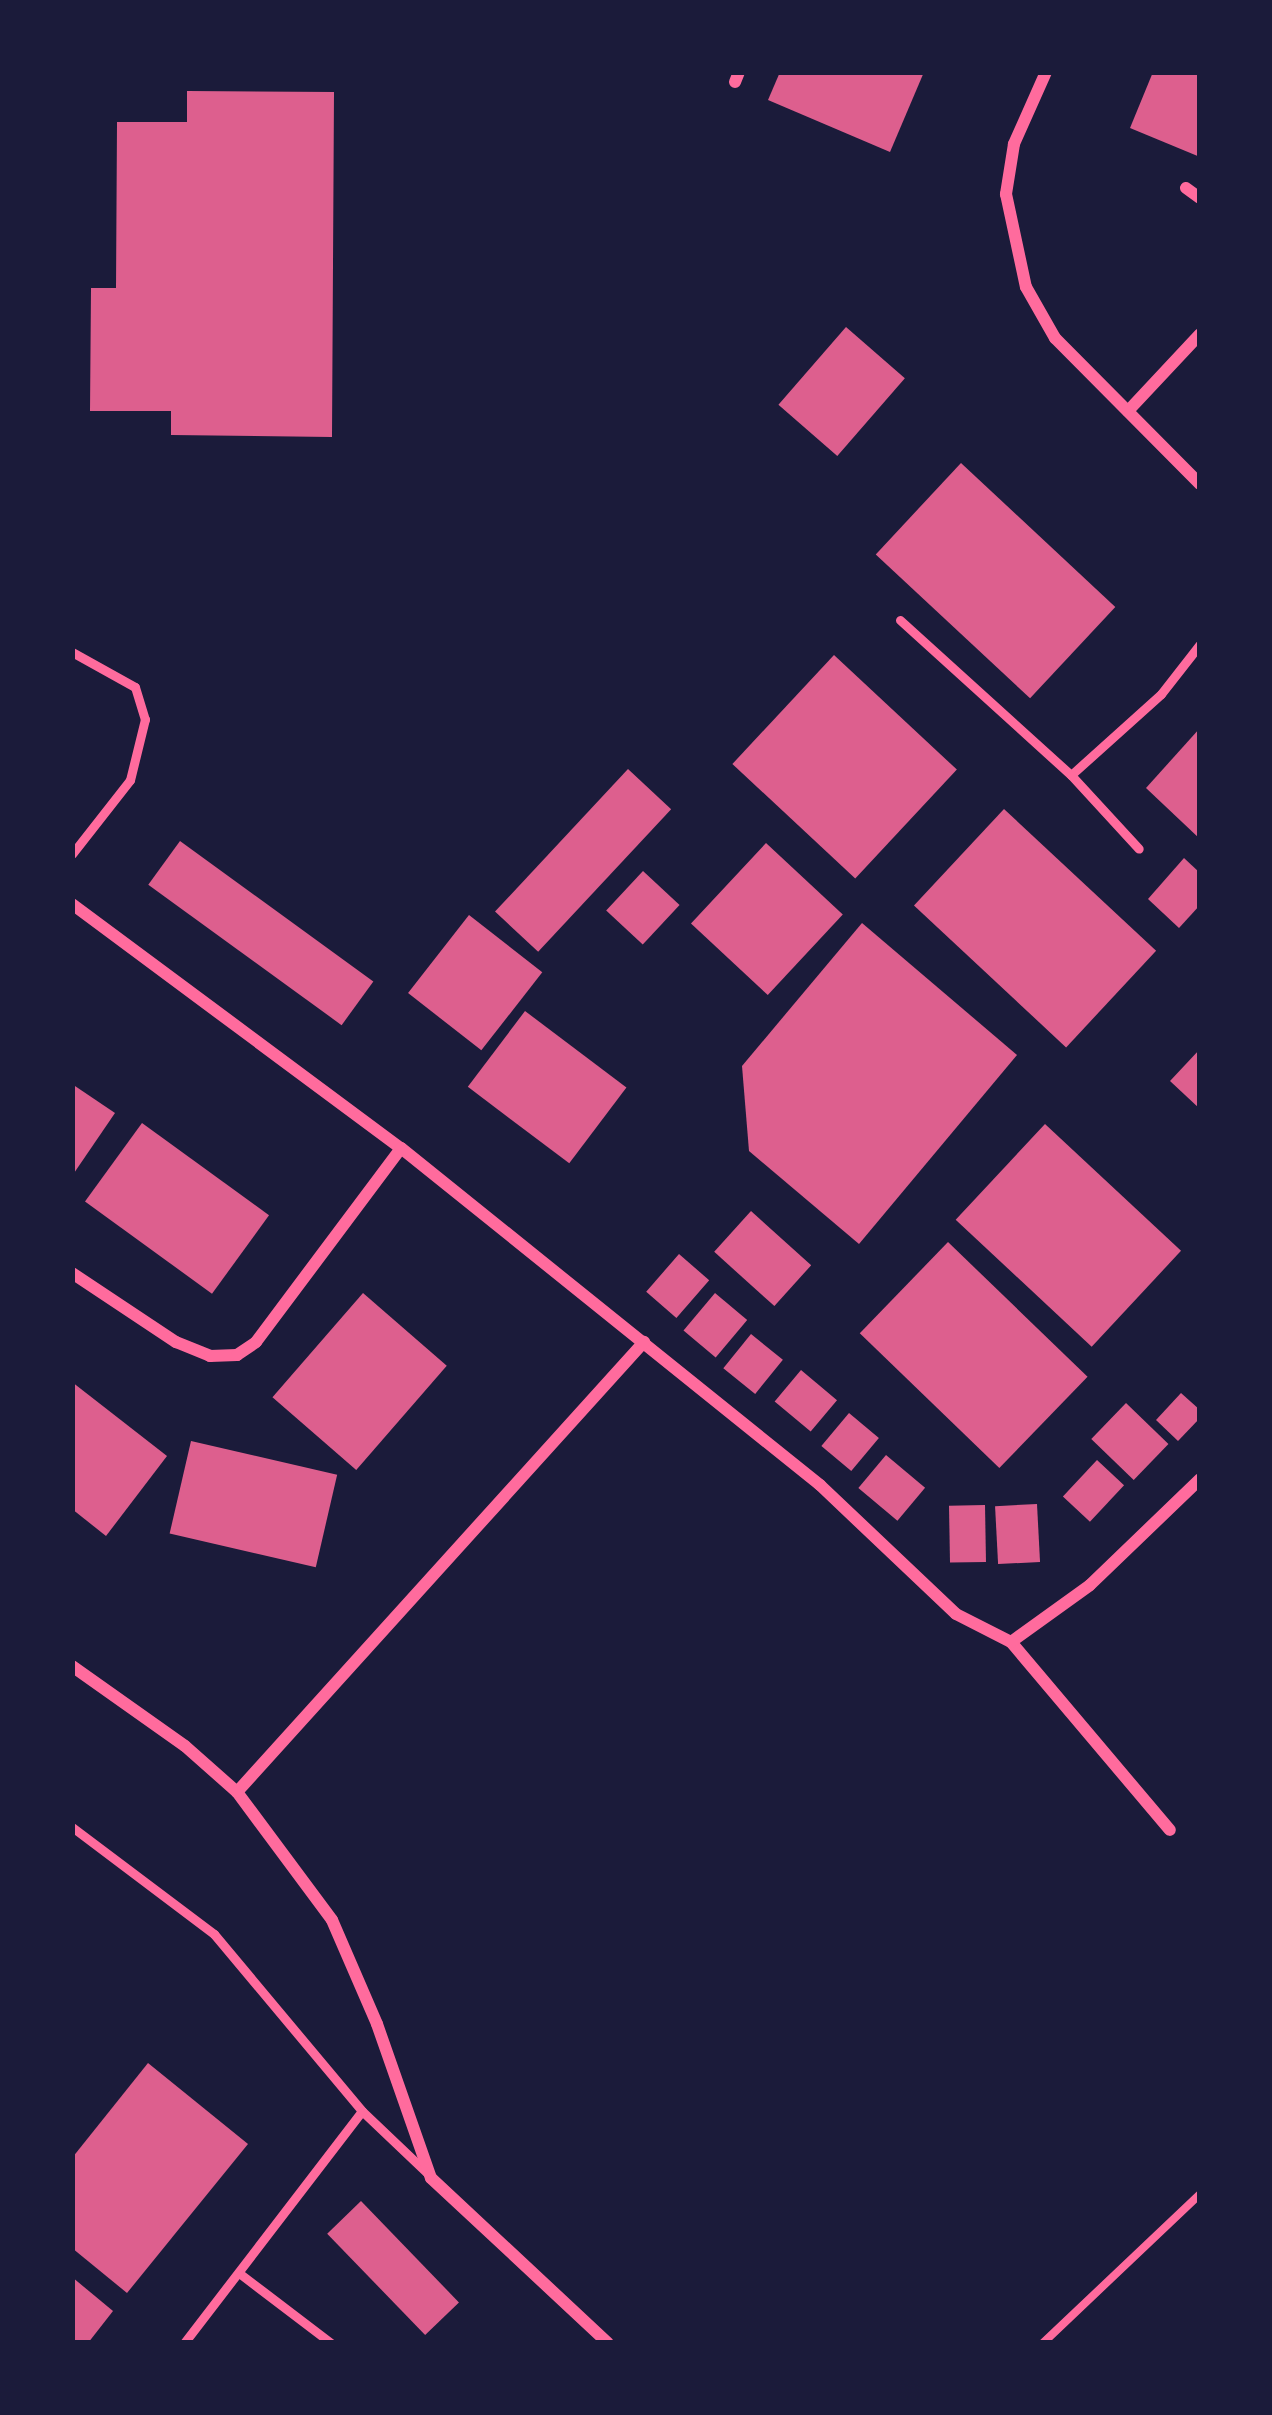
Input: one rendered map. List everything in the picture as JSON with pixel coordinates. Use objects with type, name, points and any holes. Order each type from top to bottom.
[{"type":"street","points":[[1046,72],[1014,144],[1006,194],[1011,233],[1037,314],[1200,484]]},
{"type":"street","points":[[1186,188],[1200,198]]},
{"type":"street","points":[[1128,411],[1200,334]]},
{"type":"street","points":[[72,904],[401,1148],[644,1342],[820,1485],[956,1614],[1011,1642],[1170,1830]]},
{"type":"street","points":[[72,1274],[176,1342],[210,1356],[237,1355],[256,1342],[401,1148]]},
{"type":"street","points":[[237,1792],[644,1342]]},
{"type":"street","points":[[1011,1642],[1090,1586],[1200,1479]]},
{"type":"street","points":[[72,1666],[185,1746],[237,1792],[332,1920],[377,2024],[431,2178],[608,2343]]},
{"type":"lane","points":[[900,620],[1071,775],[1139,849]]},
{"type":"lane","points":[[1071,775],[1161,694],[1200,644]]},
{"type":"lane","points":[[72,652],[135,687],[145,719],[130,779],[72,854]]},
{"type":"lane","points":[[72,1826],[214,1934],[362,2111],[431,2178]]},
{"type":"lane","points":[[184,2343],[362,2111]]},
{"type":"lane","points":[[239,2273],[331,2343]]},
{"type":"path","points":[[1042,2343],[1200,2194]]},
{"type":"building","points":[[780,72],[924,72],[890,152],[768,100]]},
{"type":"building","points":[[1153,72],[1200,72],[1200,157],[1130,128]]},
{"type":"building","points":[[187,91],[334,92],[332,437],[171,435],[171,411],[90,411],[91,288],[116,288],[117,122],[187,122]]},
{"type":"building","points":[[846,327],[905,378],[837,456],[778,405]]},
{"type":"building","points":[[961,463],[1115,607],[1030,698],[876,554]]},
{"type":"building","points":[[834,655],[957,770],[855,879],[732,764]]},
{"type":"building","points":[[1200,728],[1200,839],[1146,788]]},
{"type":"building","points":[[628,769],[671,809],[538,952],[495,912]]},
{"type":"building","points":[[1004,809],[1156,951],[1066,1047],[914,906]]},
{"type":"building","points":[[180,841],[373,981],[342,1025],[148,885]]},
{"type":"building","points":[[766,843],[843,915],[768,995],[691,923]]},
{"type":"building","points":[[1184,858],[1200,873],[1200,905],[1179,928],[1148,899]]},
{"type":"building","points":[[643,871],[680,905],[643,945],[606,910]]},
{"type":"building","points":[[469,915],[542,972],[481,1050],[408,993]]},
{"type":"building","points":[[862,923],[1017,1055],[859,1244],[749,1151],[742,1066]]},
{"type":"building","points":[[525,1011],[626,1087],[569,1163],[468,1087]]},
{"type":"building","points":[[1200,1049],[1200,1109],[1170,1081]]},
{"type":"building","points":[[72,1084],[115,1113],[72,1176]]},
{"type":"building","points":[[142,1123],[269,1215],[212,1294],[85,1201]]},
{"type":"building","points":[[1045,1124],[1181,1251],[1092,1347],[956,1220]]},
{"type":"building","points":[[751,1211],[811,1265],[774,1306],[714,1252]]},
{"type":"building","points":[[948,1242],[1088,1377],[999,1468],[860,1333]]},
{"type":"building","points":[[679,1254],[709,1280],[676,1318],[646,1292]]},
{"type":"building","points":[[363,1293],[447,1366],[356,1470],[272,1397]]},
{"type":"building","points":[[715,1293],[747,1320],[716,1358],[684,1331]]},
{"type":"building","points":[[751,1334],[783,1360],[755,1394],[723,1368]]},
{"type":"building","points":[[801,1370],[837,1400],[811,1432],[775,1401]]},
{"type":"building","points":[[72,1382],[167,1456],[106,1536],[72,1509]]},
{"type":"building","points":[[1181,1393],[1200,1410],[1200,1418],[1178,1441],[1156,1420]]},
{"type":"building","points":[[1126,1403],[1168,1444],[1134,1480],[1091,1439]]},
{"type":"building","points":[[849,1413],[879,1438],[851,1471],[821,1446]]},
{"type":"building","points":[[191,1441],[337,1475],[316,1567],[170,1534]]},
{"type":"building","points":[[886,1455],[925,1488],[897,1521],[858,1488]]},
{"type":"building","points":[[1097,1460],[1124,1485],[1090,1522],[1063,1497]]},
{"type":"building","points":[[1037,1504],[1040,1562],[998,1564],[995,1506]]},
{"type":"building","points":[[985,1505],[986,1562],[950,1563],[949,1506]]},
{"type":"building","points":[[148,2063],[248,2144],[127,2293],[72,2248],[72,2158]]},
{"type":"building","points":[[361,2201],[459,2302],[425,2335],[327,2234]]},
{"type":"building","points":[[72,2277],[113,2311],[88,2343],[72,2343]]}]
